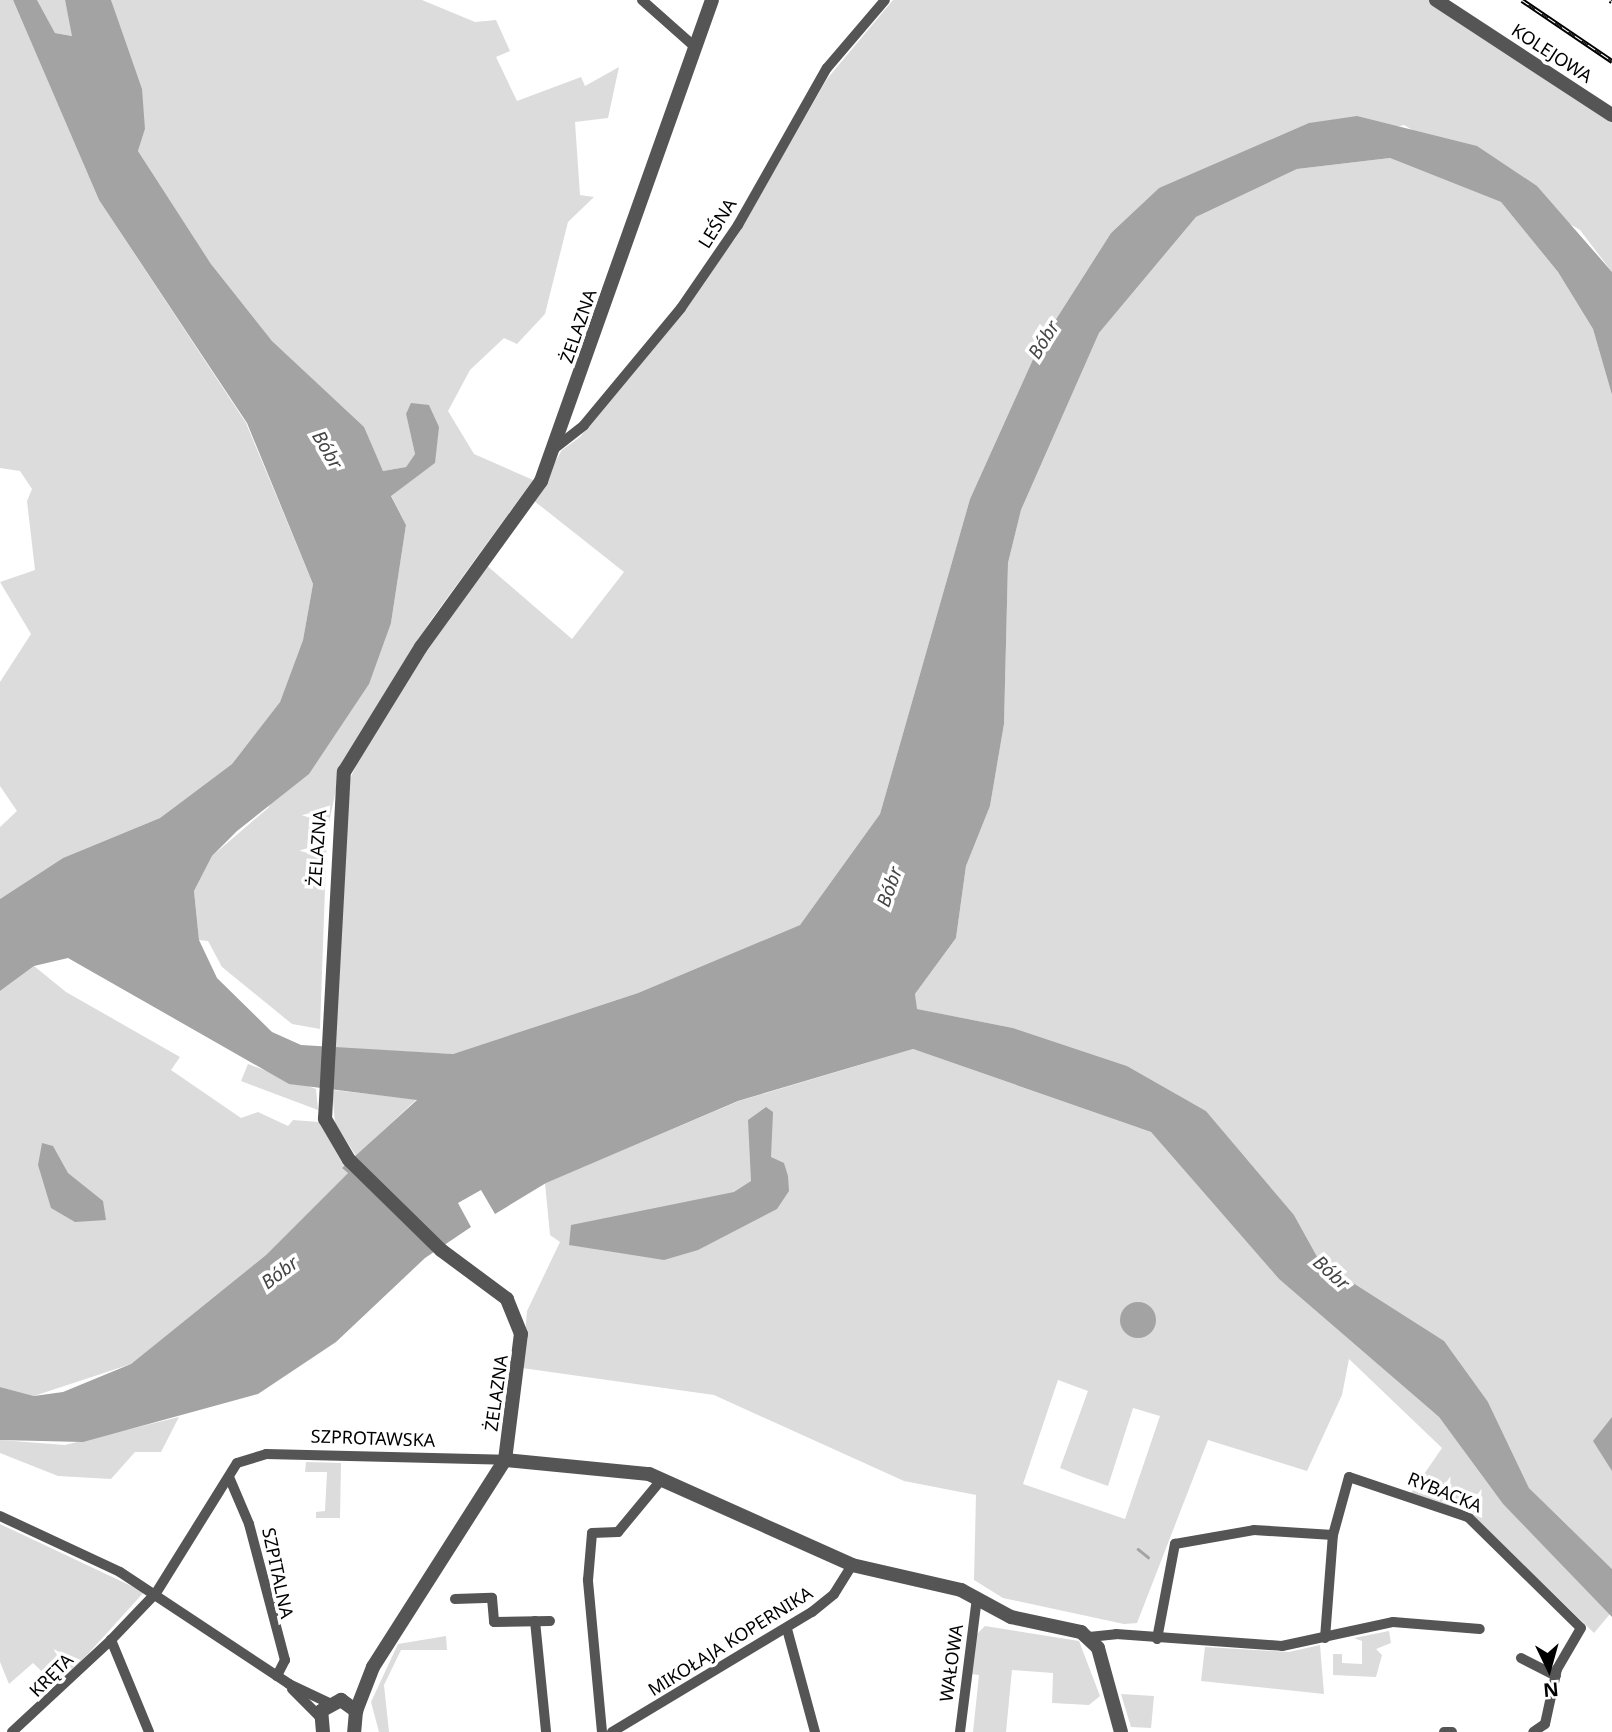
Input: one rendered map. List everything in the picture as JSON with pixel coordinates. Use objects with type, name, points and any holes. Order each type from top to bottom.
[{"type":"street","points":[[642,0],[696,48]]},
{"type":"street","name":"ŻELAZNA","points":[[373,1667],[505,1460],[521,1351],[518,1314],[497,1290],[441,1250],[349,1160],[330,1135],[323,1101],[344,772],[421,647],[541,481],[555,448],[712,0]]},
{"type":"street","name":"LEŚNA","points":[[555,448],[584,425],[681,307],[738,225],[827,68],[886,0]]},
{"type":"street","name":"KOLEJOWA","points":[[1436,0],[1612,115]]},
{"type":"street","name":"SZPROTAWSKA","points":[[156,1593],[229,1477],[244,1458],[265,1454],[505,1460],[633,1470],[662,1479],[852,1565],[977,1598],[1011,1617],[1089,1637]]},
{"type":"street","name":"RYBACKA","points":[[1333,1535],[1349,1476],[1468,1517],[1577,1618],[1578,1635],[1556,1676]]},
{"type":"street","name":"SZPITALNA","points":[[229,1477],[249,1524],[285,1660],[277,1676]]},
{"type":"street","points":[[602,1732],[589,1584],[592,1534],[618,1532],[662,1479]]},
{"type":"street","points":[[0,1516],[156,1593],[289,1684],[335,1702],[358,1725]]},
{"type":"street","points":[[1157,1639],[1175,1544],[1254,1530],[1333,1535],[1325,1638]]},
{"type":"street","name":"MIKOŁAJA KOPERNIKA","points":[[612,1732],[787,1629],[834,1594],[852,1565]]},
{"type":"street","name":"KRĘTA","points":[[12,1732],[111,1640],[156,1593]]},
{"type":"street","points":[[455,1599],[492,1598],[494,1622],[550,1621]]},
{"type":"street","name":"WAŁOWA","points":[[960,1732],[977,1598]]},
{"type":"street","points":[[535,1621],[545,1732]]},
{"type":"street","points":[[1121,1732],[1112,1696],[1089,1637],[1282,1646],[1393,1622],[1480,1629]]},
{"type":"street","points":[[787,1629],[815,1732]]},
{"type":"street","points":[[111,1640],[147,1728],[157,1732]]},
{"type":"street","points":[[1521,1658],[1556,1676],[1545,1724],[1533,1732]]},
{"type":"street","points":[[319,1716],[373,1667]]},
{"type":"street","points":[[358,1725],[373,1667]]},
{"type":"street","points":[[289,1684],[319,1716],[322,1732]]},
{"type":"street","points":[[1444,1732],[1452,1732]]},
{"type":"shaded area","points":[[0,0],[13,0],[99,200],[246,423],[313,584],[303,640],[280,702],[232,764],[160,818],[63,858],[0,899],[0,827],[17,811],[0,786],[0,682],[31,634],[0,582],[35,570],[27,501],[32,489],[20,471],[0,468]]},
{"type":"shaded area","points":[[37,0],[65,0],[73,36],[55,33]]},
{"type":"shaded area","points":[[111,0],[422,0],[475,22],[496,20],[510,51],[496,57],[517,101],[581,77],[585,86],[619,67],[608,118],[575,122],[580,195],[594,197],[568,222],[545,314],[517,344],[504,338],[470,370],[448,411],[474,454],[533,480],[431,620],[342,762],[327,832],[320,1029],[292,1024],[222,967],[208,941],[199,940],[194,891],[212,856],[268,808],[391,623],[406,525],[391,495],[435,463],[433,415],[429,405],[406,414],[415,454],[406,467],[383,471],[363,427],[272,341],[211,264],[138,151],[145,129]]},
{"type":"shaded area","points":[[893,0],[1431,0],[1612,120],[1612,272],[1580,230],[1404,125],[1159,188],[1111,233],[1039,346],[970,499],[880,814],[800,925],[638,993],[453,1054],[334,1048],[348,783],[376,723],[485,564],[572,639],[624,572],[533,500],[562,450],[580,437],[735,239],[827,79]]},
{"type":"shaded area","points":[[1390,158],[1501,202],[1558,272],[1593,329],[1612,395],[1612,1569],[1529,1488],[1488,1402],[1320,1262],[1294,1215],[1206,1111],[1127,1066],[1013,1028],[916,1009],[915,994],[956,938],[966,866],[990,806],[1004,724],[1008,563],[1021,510],[1099,333],[1196,217],[1297,169]]},
{"type":"shaded area","points":[[34,966],[66,992],[180,1057],[171,1070],[241,1118],[258,1112],[288,1126],[293,1120],[319,1122],[348,1173],[266,1255],[131,1364],[34,1396],[0,1387],[0,991]]},
{"type":"shaded area","points":[[913,1049],[1151,1132],[1279,1279],[1439,1417],[1503,1504],[1610,1614],[1594,1633],[1487,1529],[1411,1493],[1442,1448],[1349,1359],[1342,1395],[1307,1471],[1208,1440],[1137,1623],[1124,1624],[1003,1598],[974,1580],[976,1495],[904,1481],[714,1395],[522,1368],[527,1311],[560,1242],[550,1235],[545,1183],[739,1101]],"holes":[[[1058,1380],[1088,1391],[1060,1468],[1108,1486],[1133,1408],[1160,1416],[1125,1519],[1023,1484]]]},
{"type":"shaded area","points":[[248,1064],[316,1089],[318,1110],[241,1081]]},
{"type":"shaded area","points":[[332,1090],[417,1099],[356,1156],[335,1123]]},
{"type":"shaded area","points":[[179,1417],[161,1452],[135,1452],[111,1479],[58,1476],[0,1453],[0,1440],[65,1445]]},
{"type":"shaded area","points":[[306,1462],[341,1463],[340,1518],[316,1518],[316,1512],[325,1511],[327,1472],[305,1472]]},
{"type":"shaded area","points":[[0,1524],[144,1592],[58,1687],[33,1663],[9,1684],[0,1662]]},
{"type":"shaded area","points":[[985,1626],[1079,1641],[1100,1696],[1089,1705],[1052,1703],[1053,1673],[1012,1670],[1006,1732],[973,1732],[979,1675],[971,1674],[977,1634]]},
{"type":"shaded area","points":[[1389,1631],[1391,1643],[1376,1649],[1382,1655],[1376,1677],[1333,1675],[1333,1654],[1342,1654],[1342,1663],[1362,1664],[1362,1641],[1354,1638]]},
{"type":"shaded area","points":[[446,1636],[447,1650],[401,1650],[384,1685],[389,1732],[379,1732],[371,1702],[398,1644]]},
{"type":"shaded area","points":[[1320,1645],[1324,1694],[1201,1681],[1205,1647],[1289,1652]]},
{"type":"shaded area","points":[[1121,1694],[1154,1696],[1151,1728],[1131,1727]]},
{"type":"water","name":"Bóbr","points":[[13,0],[37,0],[55,33],[72,36],[65,0],[111,0],[142,89],[145,129],[138,151],[211,264],[272,341],[364,427],[383,471],[406,467],[415,454],[406,414],[411,403],[429,405],[439,427],[435,463],[391,496],[406,525],[391,623],[369,684],[309,774],[237,831],[212,856],[194,891],[199,940],[217,978],[272,1032],[301,1045],[453,1054],[638,993],[800,925],[880,814],[970,499],[1039,346],[1111,233],[1159,188],[1309,123],[1357,116],[1477,146],[1537,186],[1612,272],[1612,395],[1593,329],[1558,272],[1501,202],[1390,158],[1297,169],[1196,217],[1099,333],[1021,510],[1008,563],[1004,724],[990,806],[966,866],[956,938],[915,994],[917,1009],[1013,1028],[1127,1066],[1206,1111],[1294,1215],[1320,1262],[1444,1341],[1488,1402],[1529,1488],[1612,1569],[1612,1617],[1503,1504],[1439,1417],[1279,1279],[1151,1132],[913,1049],[738,1101],[546,1183],[495,1214],[481,1190],[458,1203],[471,1227],[425,1258],[336,1342],[258,1394],[83,1442],[0,1440],[0,1387],[34,1396],[63,1392],[131,1364],[266,1255],[348,1173],[342,1168],[417,1100],[289,1084],[68,958],[34,966],[0,991],[0,899],[63,858],[160,818],[232,764],[280,702],[303,640],[313,584],[247,423],[99,200]]},
{"type":"water","points":[[766,1107],[773,1112],[771,1157],[784,1163],[788,1176],[789,1191],[777,1209],[698,1250],[664,1260],[569,1245],[571,1225],[734,1192],[751,1181],[748,1120]]},
{"type":"water","points":[[42,1143],[53,1146],[68,1173],[103,1201],[106,1220],[75,1222],[51,1208],[38,1165]]},
{"type":"water","points":[[1138,1302],[1151,1307],[1156,1320],[1151,1333],[1138,1338],[1125,1333],[1120,1320],[1125,1307]]},
{"type":"water","points":[[1612,1417],[1612,1471],[1593,1441]]},
{"type":"waterway","points":[[1138,1549],[1148,1557]]},
{"type":"railway","points":[[1522,0],[1612,61]]}]
